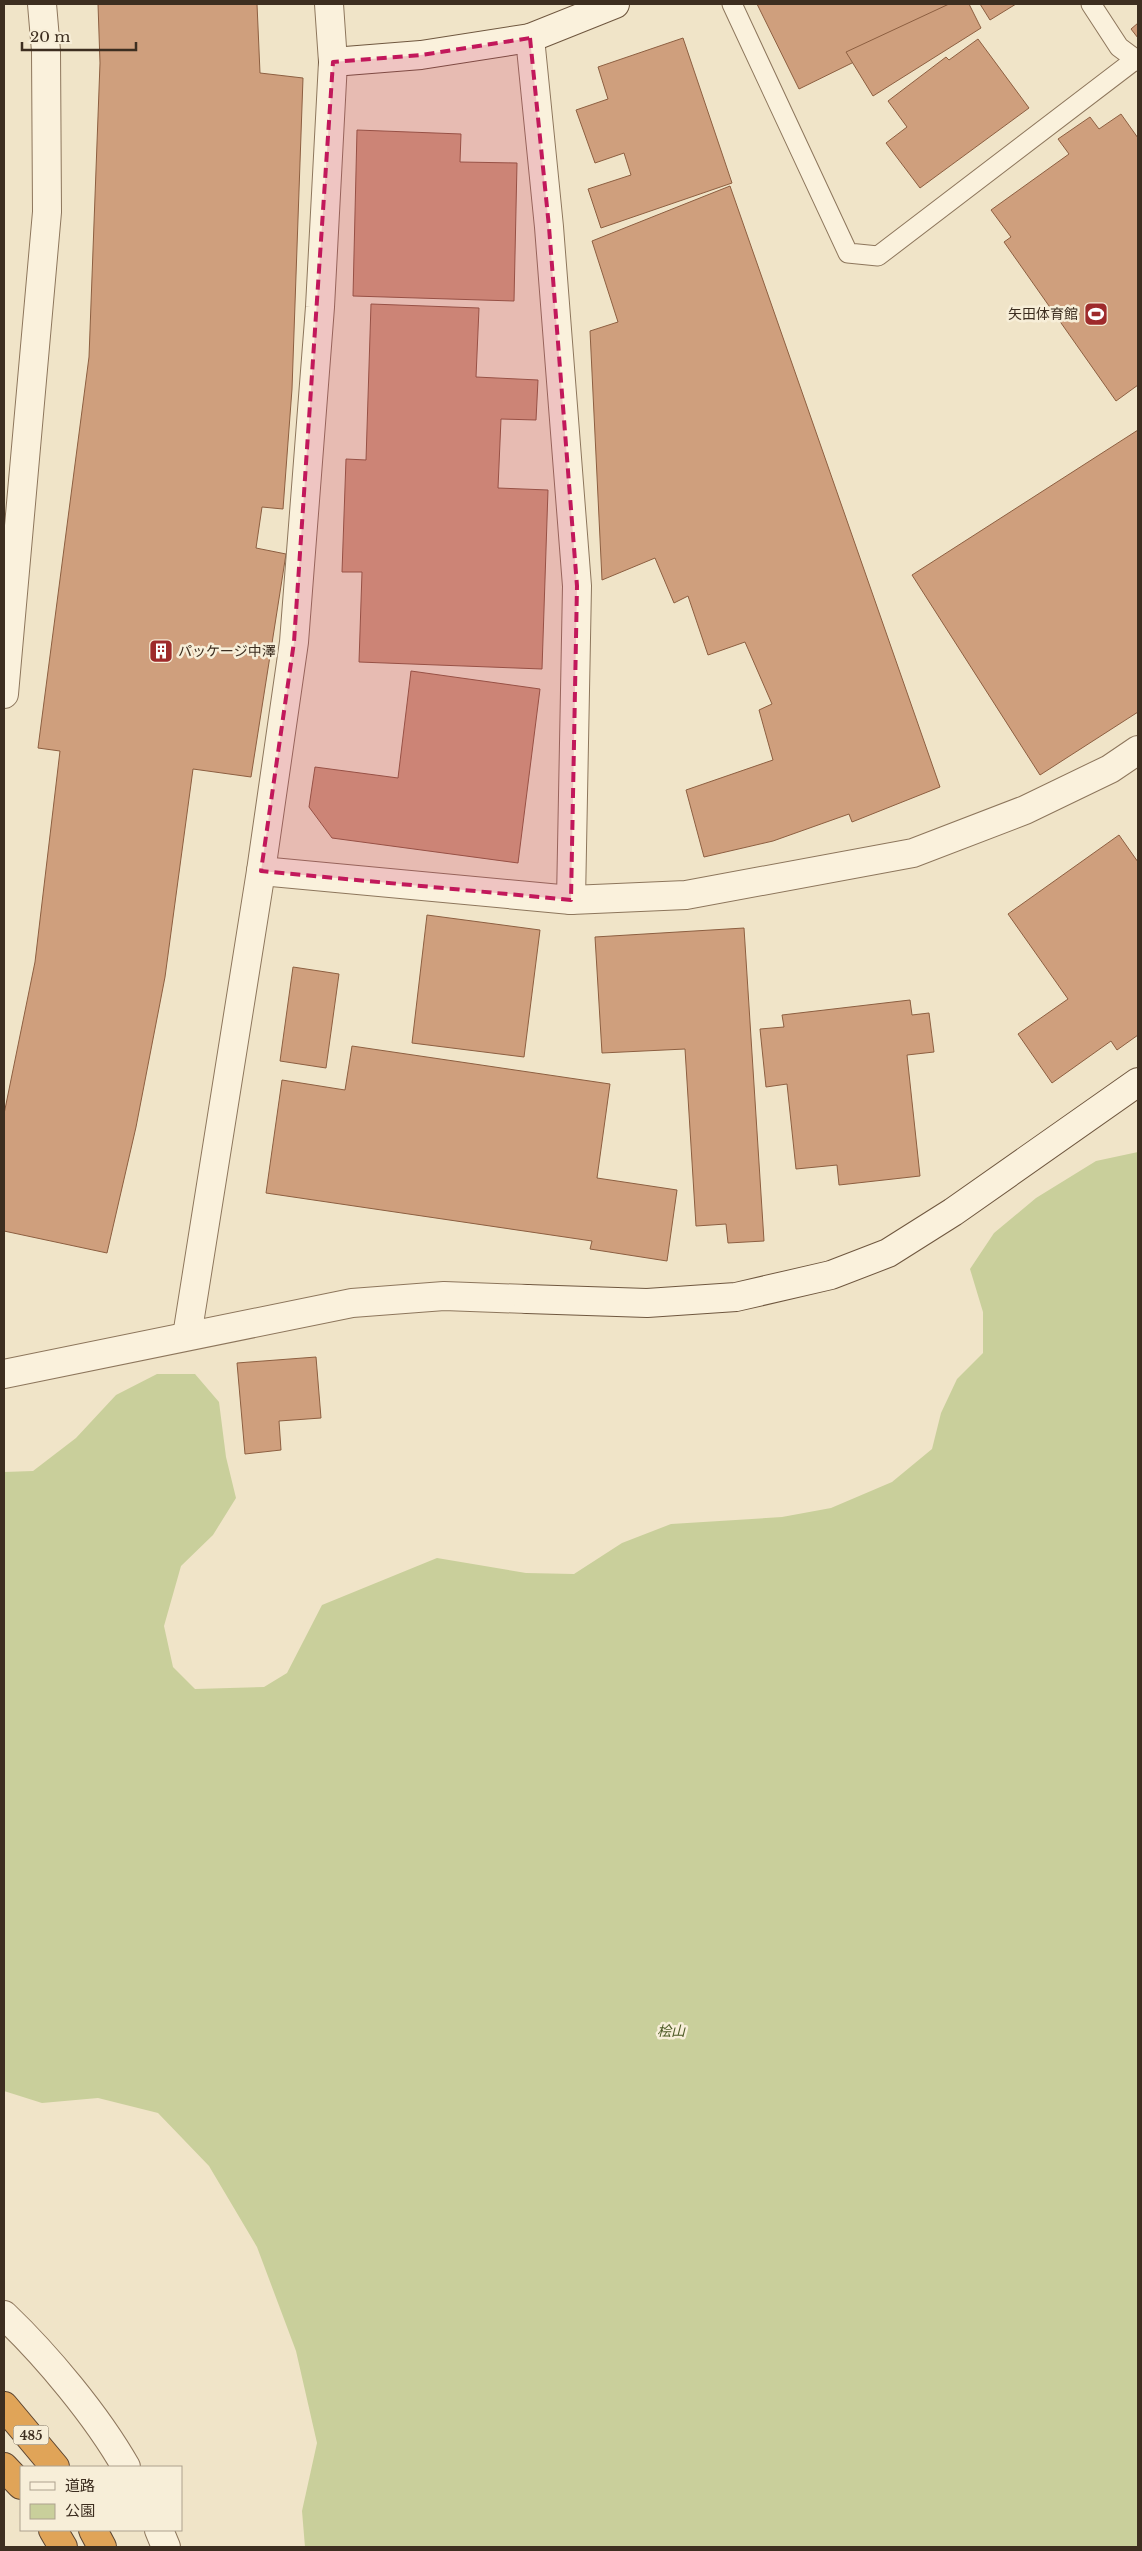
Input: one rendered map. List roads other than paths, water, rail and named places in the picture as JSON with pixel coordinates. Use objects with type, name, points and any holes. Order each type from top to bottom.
[{"type":"highway","name":"485","points":[[4,2406],[55,2466]]},
{"type":"highway","points":[[4,2467],[20,2484]]},
{"type":"highway","points":[[54,2531],[63,2547]]},
{"type":"highway","points":[[94,2531],[102,2547]]},
{"type":"street","points":[[4,694],[47,212],[46,51],[42,4]]},
{"type":"street","points":[[188,1336],[261,871],[294,642],[320,307],[334,62],[328,4]]},
{"type":"street","points":[[334,62],[421,55],[530,38],[616,4]]},
{"type":"street","points":[[530,38],[549,226],[577,586],[571,900]]},
{"type":"street","points":[[261,871],[571,900],[686,895],[913,853],[1025,810],[1110,769],[1138,750]]},
{"type":"street","points":[[4,1374],[352,1303],[444,1296],[647,1303],[736,1297],[831,1275],[888,1253],[937,1223],[1138,1082]]},
{"type":"street","points":[[4,2315],[68,2386],[116,2450],[125,2466]]},
{"type":"street","points":[[159,2531],[166,2547]]},
{"type":"lane","points":[[732,4],[848,253],[878,256],[1137,60],[1118,47],[1091,4]]},
{"type":"place","name":"矢田体育館","points":[[1096,314]]},
{"type":"place","name":"パッケージ中澤","points":[[161,651]]},
{"type":"park label","name":"桧山","points":[[671,2031]]}]
